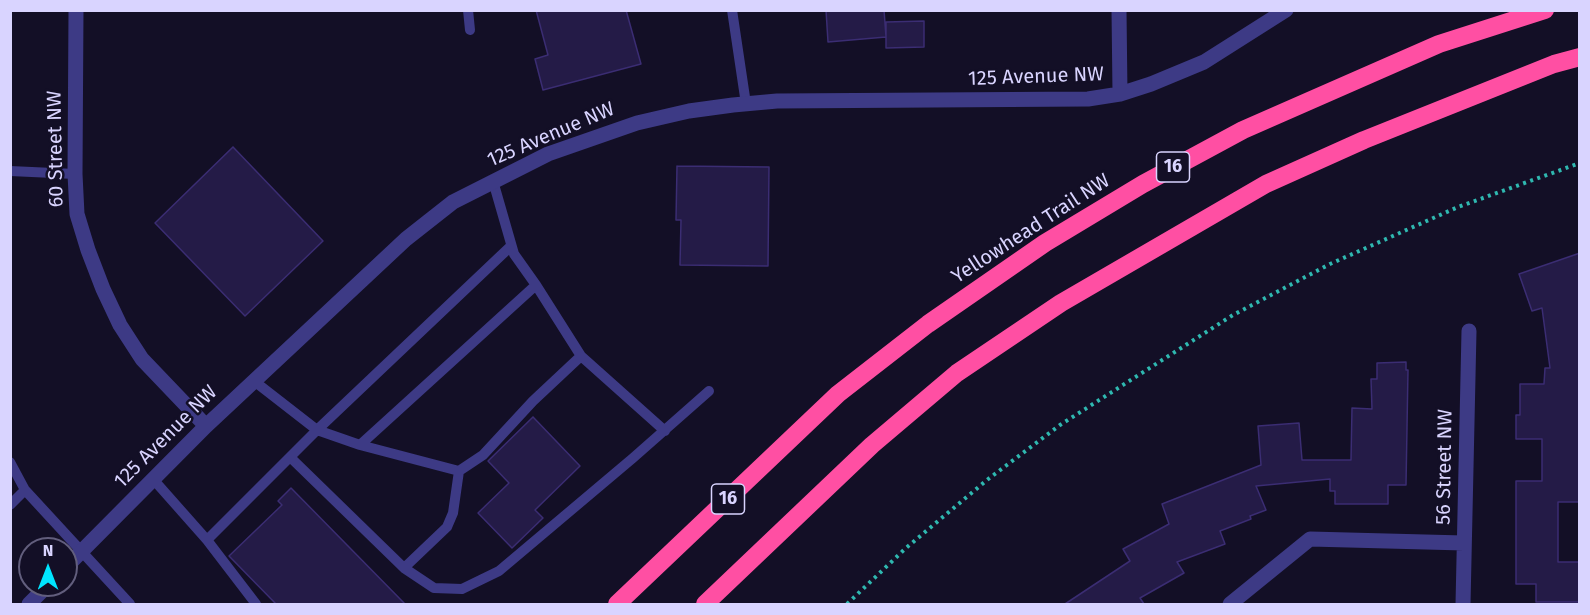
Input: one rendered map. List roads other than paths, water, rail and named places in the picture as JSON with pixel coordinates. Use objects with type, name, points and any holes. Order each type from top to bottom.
[{"type":"highway","name":"Yellowhead Trail NW","points":[[617,604],[838,394],[928,324],[1045,243],[1143,184],[1243,129],[1439,44],[1545,10]]},
{"type":"highway","points":[[705,604],[872,445],[957,373],[1061,303],[1266,184],[1364,140],[1554,64],[1580,57]]},
{"type":"street","name":"60 Street NW","points":[[76,10],[75,174],[77,214],[88,250],[120,325],[142,359],[206,426]]},
{"type":"street","points":[[1119,10],[1119,94]]},
{"type":"street","name":"125 Avenue NW","points":[[78,555],[206,426],[406,239],[453,202],[548,154],[637,123],[689,111],[746,104],[777,101],[1077,99],[1119,94],[1151,84],[1204,62],[1286,10]]},
{"type":"street","name":"56 Street NW","points":[[1463,604],[1469,331]]},
{"type":"street","points":[[1230,604],[1310,539],[1464,543]]},
{"type":"lane","points":[[468,10],[470,30]]},
{"type":"lane","points":[[732,10],[746,104]]},
{"type":"lane","points":[[10,171],[75,174]]},
{"type":"lane","points":[[493,181],[514,254],[581,356],[665,431]]},
{"type":"lane","points":[[207,540],[317,430],[511,246]]},
{"type":"lane","points":[[360,445],[536,285]]},
{"type":"lane","points":[[404,568],[447,527],[453,513],[459,471],[483,455],[533,401],[581,356]]},
{"type":"lane","points":[[254,381],[317,430],[360,445],[459,471]]},
{"type":"lane","points":[[291,458],[404,568],[434,588],[462,589],[499,572],[710,391]]},
{"type":"lane","points":[[10,462],[25,490],[130,604]]},
{"type":"lane","points":[[153,480],[207,540],[256,604]]},
{"type":"lane","points":[[10,505],[25,490]]}]
